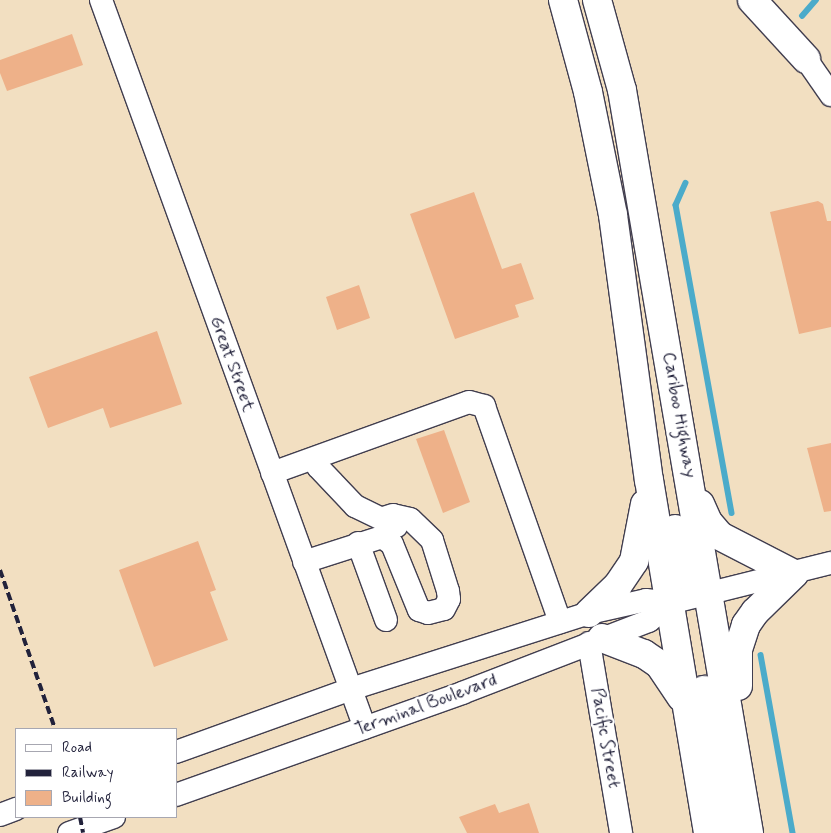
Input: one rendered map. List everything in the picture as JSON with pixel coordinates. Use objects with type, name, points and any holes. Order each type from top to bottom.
[{"type":"highway","name":"Cariboo Highway","points":[[563,0],[588,92],[613,215],[649,480],[708,833]]},
{"type":"highway","name":"Cariboo Highway","points":[[598,0],[622,90],[710,594],[741,828]]},
{"type":"highway","points":[[752,0],[806,59]]},
{"type":"highway","points":[[613,215],[625,232],[679,550],[685,570],[694,584],[710,594]]},
{"type":"highway","points":[[589,614],[618,585],[634,561],[649,480]]},
{"type":"highway","points":[[691,487],[708,522],[720,536],[794,574],[755,612],[746,625],[738,649],[741,828]]},
{"type":"highway","points":[[670,604],[691,627],[741,828]]},
{"type":"highway","points":[[595,641],[644,654],[659,664],[669,675],[688,712]]},
{"type":"street","name":"Great Street","points":[[101,0],[366,728]]},
{"type":"street","points":[[806,59],[831,95]]},
{"type":"street","points":[[272,473],[469,402],[484,406],[560,622]]},
{"type":"street","points":[[304,562],[375,537],[388,540],[414,605],[423,612],[444,609],[448,605],[448,591],[432,540],[410,519],[393,515],[384,518],[355,506],[318,467],[314,459]]},
{"type":"street","points":[[358,543],[386,620]]},
{"type":"street","name":"Terminal Boulevard","points":[[178,751],[351,689],[560,622],[646,600],[670,604],[794,574],[831,563]]},
{"type":"street","name":"Terminal Boulevard","points":[[178,794],[366,728],[649,621],[670,604]]},
{"type":"street","name":"Pacific Street","points":[[595,641],[621,833]]},
{"type":"street","points":[[0,815],[15,809]]},
{"type":"street","points":[[69,833],[111,818]]},
{"type":"building","points":[[72,34],[83,65],[7,91],[0,73],[0,60]]},
{"type":"building","points":[[474,192],[502,269],[521,263],[534,299],[515,305],[519,317],[455,339],[410,214]]},
{"type":"building","points":[[818,201],[823,204],[827,221],[831,221],[831,327],[799,334],[770,212]]},
{"type":"building","points":[[359,285],[370,318],[337,330],[326,297]]},
{"type":"building","points":[[157,331],[182,404],[110,428],[103,408],[48,428],[29,377]]},
{"type":"building","points":[[444,430],[470,502],[443,513],[416,439]]},
{"type":"building","points":[[831,443],[831,511],[824,512],[807,448]]},
{"type":"building","points":[[198,541],[216,590],[210,592],[228,640],[154,667],[119,570]]},
{"type":"building","points":[[529,803],[539,833],[467,833],[459,817],[495,804],[499,813]]},
{"type":"waterway","points":[[802,16],[816,0]]},
{"type":"waterway","points":[[686,183],[676,205],[732,513]]},
{"type":"waterway","points":[[761,655],[793,833]]},
{"type":"railway","points":[[0,570],[55,728]]},
{"type":"railway","points":[[80,818],[83,833]]}]
